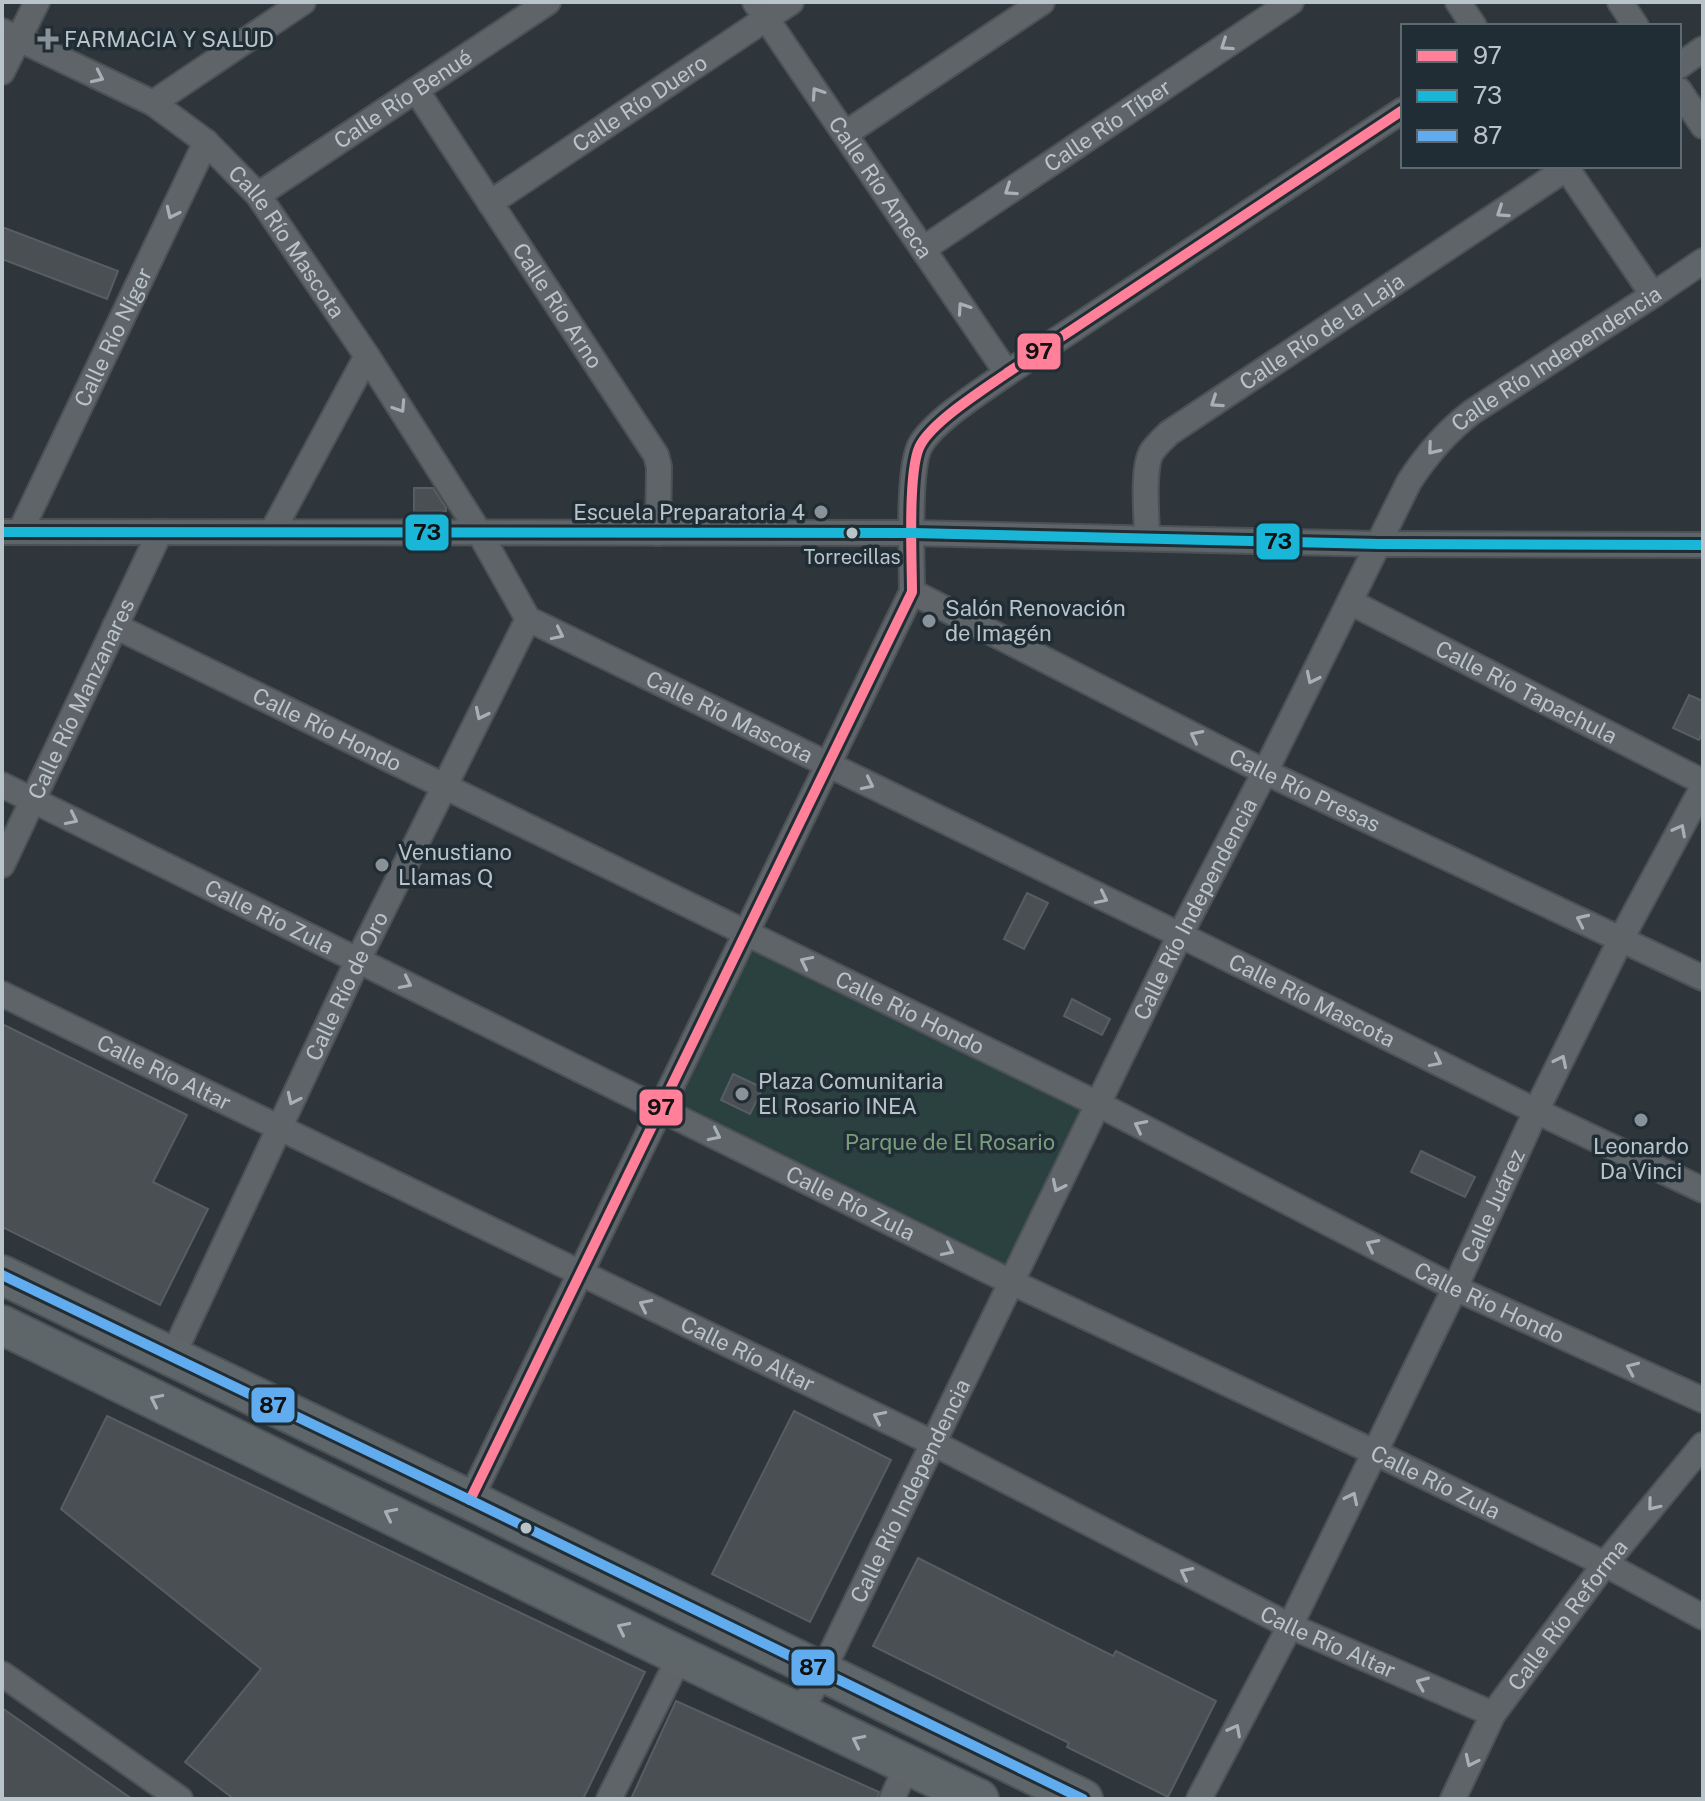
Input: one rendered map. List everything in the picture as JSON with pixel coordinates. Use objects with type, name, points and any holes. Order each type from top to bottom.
[{"type":"main road","points":[[2,1275],[1083,1799]]},
{"type":"main road","points":[[2,1325],[979,1799]]},
{"type":"street","points":[[2,72],[10,35],[37,2]]},
{"type":"street","points":[[153,103],[303,2]]},
{"type":"street","name":"Calle Río Benué","points":[[258,195],[548,2]]},
{"type":"street","name":"Calle Río Duero","points":[[490,203],[761,10],[791,2]]},
{"type":"street","points":[[845,134],[1042,2]]},
{"type":"street","name":"Calle Río Tíber","points":[[923,249],[1291,2]]},
{"type":"street","points":[[1458,2],[1473,24]]},
{"type":"street","points":[[1620,2],[1635,24]]},
{"type":"street","name":"Calle Río Ameca","points":[[761,10],[1007,373]]},
{"type":"street","name":"Calle Río Mascota","points":[[10,35],[153,103],[206,142],[258,195],[367,356],[479,532],[528,619],[1703,1190]]},
{"type":"street","points":[[1681,65],[1703,49]]},
{"type":"street","name":"Calle Río Arno","points":[[416,90],[656,455],[659,467],[658,533]]},
{"type":"street","points":[[1681,93],[1703,126]]},
{"type":"street","points":[[470,1500],[912,592],[913,467],[919,446],[948,416],[1007,373],[1401,111]]},
{"type":"street","name":"Calle Río Níger","points":[[11,532],[206,142]]},
{"type":"street","name":"Calle Río de la Laja","points":[[1147,538],[1146,468],[1151,453],[1169,433],[1565,168]]},
{"type":"street","points":[[1567,168],[1653,295]]},
{"type":"street","name":"Calle Río Independencia","points":[[800,1713],[1180,935],[1409,482],[1452,427],[1703,261]]},
{"type":"street","points":[[272,532],[367,356]]},
{"type":"street","points":[[11,532],[913,533],[1379,544],[1703,545]]},
{"type":"street","name":"Calle Río Manzanares","points":[[2,865],[160,532]]},
{"type":"street","name":"Calle Río Presas","points":[[912,592],[1265,772],[1703,978]]},
{"type":"street","name":"Calle Río Tapachula","points":[[1350,602],[1703,784]]},
{"type":"street","name":"Calle Río de Oro","points":[[172,1357],[358,960],[528,619]]},
{"type":"street","name":"Calle Río Hondo","points":[[115,626],[1098,1104],[1455,1288],[1703,1400]]},
{"type":"street","name":"Calle Juárez","points":[[1199,1799],[1290,1626],[1455,1288],[1536,1111],[1621,939],[1703,784]]},
{"type":"street","name":"Calle Río Zula","points":[[2,785],[1011,1282],[1605,1564],[1703,1617]]},
{"type":"street","name":"Calle Río Altar","points":[[2,994],[933,1443],[1290,1626],[1493,1714]]},
{"type":"street","name":"Calle Río Reforma","points":[[1453,1799],[1493,1714],[1605,1564],[1703,1445]]},
{"type":"street","points":[[609,1799],[680,1656]]},
{"type":"street","points":[[2,1674],[180,1799]]},
{"type":"street","points":[[892,1799],[907,1765]]},
{"type":"green space","name":"Parque de El Rosario","points":[[748,940],[1090,1107],[1009,1275],[668,1106]]},
{"type":"building","points":[[2,227],[118,271],[107,299],[2,259]]},
{"type":"building","points":[[414,488],[433,488],[446,511],[414,512]]},
{"type":"building","points":[[1689,695],[1703,701],[1703,731],[1699,740],[1673,728]]},
{"type":"building","points":[[1027,893],[1048,903],[1024,949],[1004,939]]},
{"type":"building","points":[[1072,999],[1110,1019],[1102,1035],[1064,1016]]},
{"type":"building","points":[[2,1024],[187,1115],[153,1182],[208,1209],[160,1305],[2,1227]]},
{"type":"building","name":"Plaza Comunitaria El Rosario INEA","points":[[733,1074],[763,1088],[750,1114],[721,1100]]},
{"type":"building","points":[[1421,1151],[1475,1177],[1465,1197],[1411,1172]]},
{"type":"building","points":[[794,1411],[891,1460],[810,1622],[712,1574]]},
{"type":"building","points":[[107,1416],[645,1672],[583,1799],[234,1799],[185,1762],[261,1669],[61,1509]]},
{"type":"building","points":[[918,1558],[1113,1656],[1116,1651],[1216,1701],[1168,1797],[1067,1747],[1069,1743],[873,1646]]},
{"type":"building","points":[[676,1701],[879,1792],[877,1799],[631,1799]]},
{"type":"building","points":[[2,1708],[132,1799],[2,1799]]},
{"type":"transit line","name":"97","points":[[470,1500],[912,592],[912,492],[921,444],[948,415],[985,388],[1401,111]]},
{"type":"transit line","name":"73","points":[[2,532],[913,533],[1379,544],[1703,545]]},
{"type":"transit line","name":"87","points":[[2,1275],[1083,1799]]},
{"type":"place","name":"FARMACIA Y SALUD","points":[[48,39]]},
{"type":"place","name":"Escuela Preparatoria 4","points":[[821,512]]},
{"type":"place","name":"Torrecillas","points":[[852,533]]},
{"type":"place","name":"Salón Renovación de Imagén","points":[[929,621]]},
{"type":"place","name":"Venustiano Llamas Q","points":[[382,865]]},
{"type":"place","name":"Plaza Comunitaria El Rosario INEA","points":[[742,1094]]},
{"type":"place","name":"Leonardo Da Vinci","points":[[1641,1120]]}]
